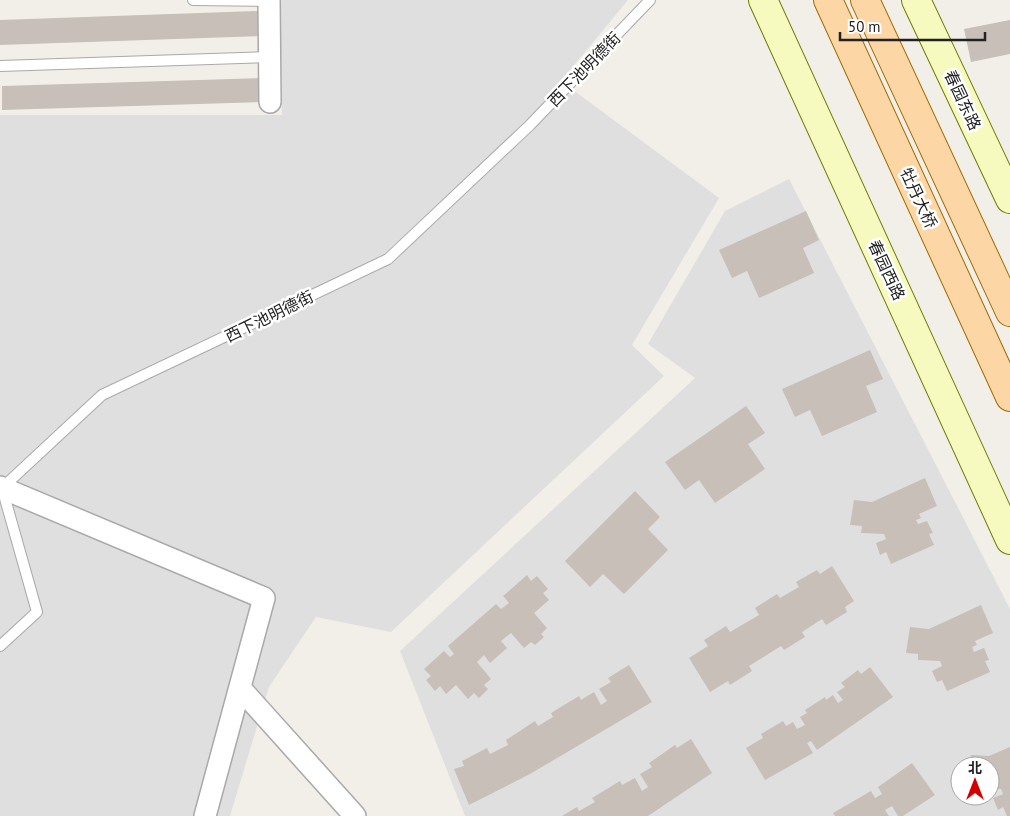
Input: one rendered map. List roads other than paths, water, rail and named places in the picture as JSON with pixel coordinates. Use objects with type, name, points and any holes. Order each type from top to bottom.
[{"type":"main road","name":"牡丹大桥","points":[[828,0],[1010,397]]},
{"type":"main road","points":[[865,0],[1010,312]]},
{"type":"street","points":[[269,0],[270,102]]},
{"type":"street","name":"春园西路","points":[[763,0],[1010,540]]},
{"type":"street","name":"春园东路","points":[[916,0],[1010,199]]},
{"type":"street","points":[[1,488],[264,598],[205,816]]},
{"type":"street","points":[[240,688],[355,816]]},
{"type":"lane","points":[[193,0],[269,0]]},
{"type":"lane","name":"西下池明德街","points":[[1,488],[102,395],[388,259],[530,125],[650,0]]},
{"type":"lane","points":[[0,66],[269,57]]},
{"type":"lane","points":[[0,646],[37,612],[1,488]]}]
